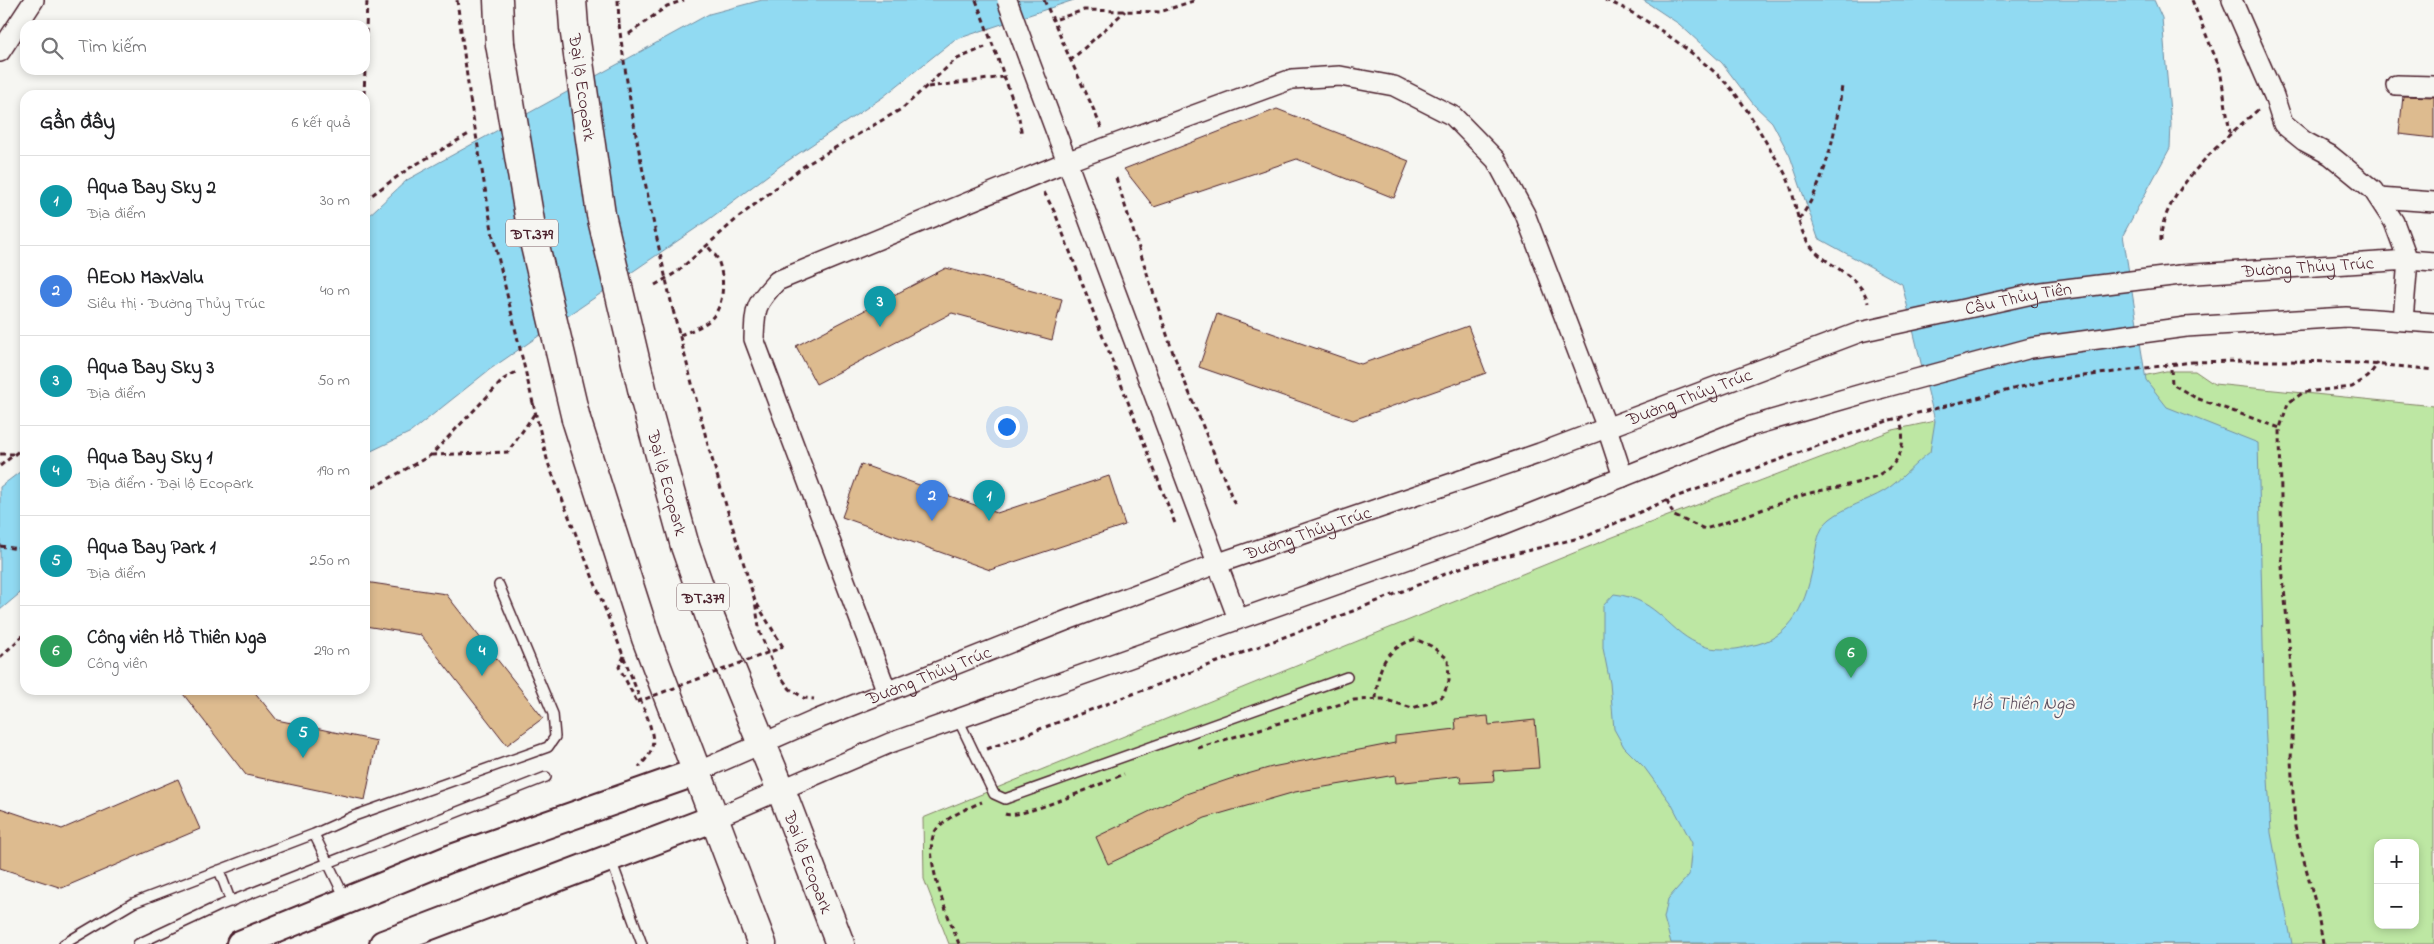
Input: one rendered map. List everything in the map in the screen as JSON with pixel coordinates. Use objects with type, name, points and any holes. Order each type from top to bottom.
[{"type":"highway","name":"ĐT.379","points":[[498,0],[500,44],[532,233],[576,419],[646,638],[762,944]]},
{"type":"highway","name":"Đại lộ Ecopark","points":[[572,0],[574,27],[601,215],[644,397],[685,546],[711,620],[781,790],[840,944]]},
{"type":"main road","points":[[240,944],[449,859],[697,772]]},
{"type":"main road","points":[[382,944],[715,818]]},
{"type":"street","points":[[21,20],[34,0]]},
{"type":"street","points":[[1007,0],[1216,564],[1238,618]]},
{"type":"street","points":[[2232,0],[2274,96],[2283,124],[2304,141],[2330,155],[2373,190],[2394,222],[2408,260],[2403,320]]},
{"type":"street","points":[[0,52],[20,21]]},
{"type":"street","points":[[887,692],[754,339],[755,316],[759,300],[777,281],[1066,162],[1292,79],[1340,76],[1394,86],[1453,116],[1496,160],[1525,214],[1607,428],[1623,477]]},
{"type":"street","points":[[2396,84],[2434,86]]},
{"type":"street","points":[[2379,198],[2434,202]]},
{"type":"street","name":"Đường Thủy Trúc","points":[[2180,275],[2408,260],[2434,262]]},
{"type":"street","name":"Cầu Thủy Tiên","points":[[1860,332],[2041,292],[2180,275]]},
{"type":"street","points":[[715,818],[890,743],[1482,533],[1751,426],[1879,389],[2031,348],[2186,327],[2346,318],[2434,323]]},
{"type":"street","name":"Đường Thủy Trúc","points":[[697,772],[887,692],[1070,619],[1216,564],[1540,453],[1860,332]]},
{"type":"lane","points":[[64,944],[133,903],[314,834],[354,816],[548,747],[555,737],[553,714],[499,585]]},
{"type":"lane","points":[[958,719],[994,794],[1005,799],[1347,677]]},
{"type":"lane","points":[[138,944],[231,902],[546,777]]},
{"type":"lane","points":[[314,834],[346,901]]},
{"type":"lane","points":[[610,858],[642,944]]},
{"type":"lane","points":[[219,870],[231,902]]},
{"type":"path","points":[[366,20],[367,0]]},
{"type":"path","points":[[457,0],[470,99],[493,236],[548,463],[624,656],[654,741],[649,756],[637,769]]},
{"type":"path","points":[[618,0],[627,89],[644,184],[673,310],[712,458],[755,601],[760,633],[775,669],[790,689],[804,698],[817,699]]},
{"type":"path","points":[[629,34],[667,6],[684,0]]},
{"type":"path","points":[[976,0],[1019,118],[1022,136]]},
{"type":"path","points":[[1044,0],[1070,61],[1090,98],[1102,130]]},
{"type":"path","points":[[1057,19],[1084,10],[1160,12],[1196,0]]},
{"type":"path","points":[[1605,0],[1619,5],[1682,46],[1727,85],[1754,121],[1788,180],[1806,240],[1866,293],[1868,303]]},
{"type":"path","points":[[2192,0],[2220,69],[2230,134]]},
{"type":"path","points":[[1070,61],[1126,11]]},
{"type":"path","points":[[655,285],[677,272],[707,245],[804,166],[903,108],[928,87],[955,60],[985,47]]},
{"type":"path","points":[[364,90],[365,75]]},
{"type":"path","points":[[928,87],[1004,77]]},
{"type":"path","points":[[1799,219],[1811,204],[1819,184],[1838,114],[1842,86]]},
{"type":"path","points":[[2161,241],[2160,228],[2170,204],[2201,164],[2230,134],[2274,96]]},
{"type":"path","points":[[370,196],[408,169],[469,134]]},
{"type":"path","points":[[1116,178],[1173,353],[1235,506]]},
{"type":"path","points":[[1043,189],[1055,213],[1176,526]]},
{"type":"path","points":[[680,335],[702,326],[711,319],[721,300],[723,280],[718,259],[707,245]]},
{"type":"path","points":[[975,754],[1353,611],[1465,566],[1587,536],[1667,500],[1890,420],[2045,381],[2192,362],[2303,360],[2378,363],[2434,370]]},
{"type":"path","points":[[2323,944],[2317,909],[2295,828],[2291,760],[2294,699],[2282,566],[2280,428],[2288,403],[2304,392],[2352,387],[2368,377],[2378,363]]},
{"type":"path","points":[[2171,369],[2172,384],[2196,398],[2280,428]]},
{"type":"path","points":[[370,489],[431,455],[504,379],[516,372]]},
{"type":"path","points":[[431,455],[508,452],[535,412]]},
{"type":"path","points":[[1667,500],[1674,516],[1706,529],[1804,495],[1871,478],[1890,467],[1901,454],[1904,436],[1900,418]]},
{"type":"path","points":[[0,466],[20,450]]},
{"type":"path","points":[[0,454],[14,454]]},
{"type":"path","points":[[0,546],[20,549]]},
{"type":"path","points":[[624,656],[619,667],[637,702],[783,646],[755,601]]},
{"type":"path","points":[[0,657],[20,639]]},
{"type":"path","points":[[1196,748],[1354,700],[1376,699],[1412,708],[1430,704],[1443,696],[1449,682],[1448,659],[1431,646],[1415,639],[1401,644],[1387,656],[1378,674],[1376,699]]},
{"type":"path","points":[[1002,813],[1009,815],[1028,812],[1133,770]]},
{"type":"path","points":[[959,944],[935,879],[932,843],[936,830],[946,822],[985,800]]},
{"type":"green space","points":[[2166,371],[2195,371],[2214,384],[2434,406],[2434,944],[949,944],[924,879],[923,818],[1613,537],[1893,430]]},
{"type":"water","points":[[762,0],[1074,0],[954,40],[883,97],[780,166],[708,220],[489,370],[411,432],[370,452],[370,214],[407,180],[709,14]]},
{"type":"water","name":"Hồ Thiên Nga","points":[[1643,0],[2154,0],[2162,18],[2171,124],[2170,148],[2123,235],[2146,380],[2167,407],[2258,443],[2265,723],[2271,833],[2292,944],[1671,943],[1664,918],[1668,899],[1689,875],[1692,843],[1672,805],[1644,767],[1624,747],[1614,729],[1610,683],[1603,648],[1603,606],[1614,594],[1630,597],[1653,609],[1681,634],[1692,641],[1712,648],[1741,648],[1764,642],[1777,635],[1796,616],[1802,603],[1822,528],[1830,519],[1842,511],[1877,495],[1889,487],[1930,452],[1935,421],[1902,284],[1818,238],[1790,156],[1772,122],[1754,105],[1722,63],[1679,24]]},
{"type":"water","points":[[20,472],[20,593],[0,610],[0,487]]},
{"type":"building","points":[[2403,96],[2434,97],[2434,138],[2399,134]]},
{"type":"building","points":[[1277,109],[1409,161],[1394,198],[1297,159],[1154,207],[1124,169]]},
{"type":"building","points":[[946,268],[1062,299],[1052,340],[952,313],[816,384],[796,346]]},
{"type":"building","points":[[1217,314],[1361,364],[1468,326],[1486,373],[1353,420],[1199,367]]},
{"type":"building","points":[[861,464],[997,513],[1109,476],[1125,525],[990,570],[842,517]]},
{"type":"building","points":[[370,583],[446,594],[543,718],[507,745],[421,635],[370,627]]},
{"type":"building","points":[[184,695],[257,695],[277,720],[377,741],[365,800],[246,775]]},
{"type":"building","points":[[1488,716],[1489,725],[1535,720],[1539,768],[1493,771],[1494,781],[1461,783],[1460,776],[1396,783],[1395,775],[1295,792],[1205,818],[1108,864],[1096,837],[1186,794],[1230,779],[1272,767],[1395,743],[1395,736],[1456,729],[1455,719]]},
{"type":"building","points":[[178,779],[200,829],[62,888],[0,868],[0,808],[62,829]]},
{"type":"place","name":"Aqua Bay Sky 3","points":[[880,327]]},
{"type":"place","name":"AEON MaxValu","points":[[932,521]]},
{"type":"place","name":"Aqua Bay Sky 2","points":[[989,521]]},
{"type":"place","name":"Aqua Bay Sky 1","points":[[482,676]]},
{"type":"place","name":"Công viên Hồ Thiên Nga","points":[[1851,678]]},
{"type":"place","name":"Aqua Bay Park 1","points":[[303,758]]}]
